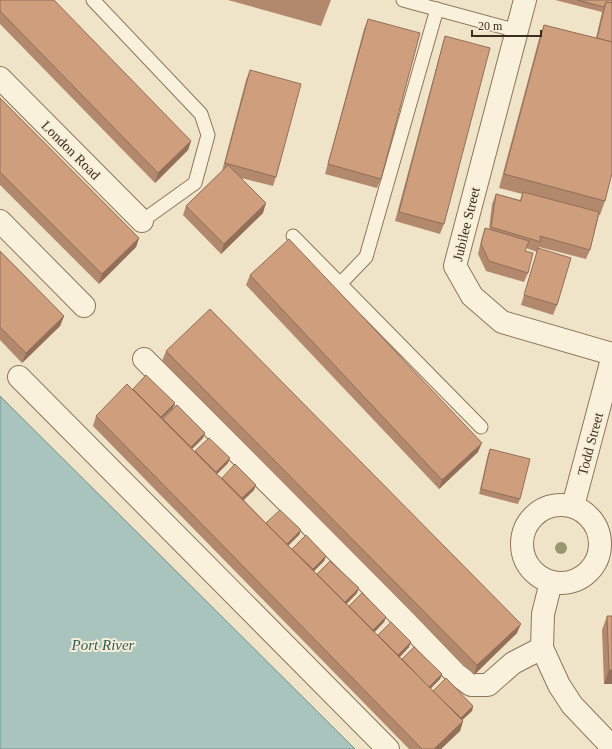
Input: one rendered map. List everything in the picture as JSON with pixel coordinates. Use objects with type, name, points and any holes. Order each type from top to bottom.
[{"type":"street","name":"Jubilee Street","points":[[525,0],[455,266],[472,296],[502,322],[611,365]]},
{"type":"street","name":"London Road","points":[[0,78],[142,221]]},
{"type":"street","points":[[0,221],[84,306]]},
{"type":"street","points":[[144,359],[360,574],[456,674],[471,685],[488,685],[513,663],[542,648]]},
{"type":"street","name":"Todd Street","points":[[573,506],[611,365]]},
{"type":"street","points":[[19,377],[388,749]]},
{"type":"street","points":[[561,504],[573,506],[589,515],[598,529],[601,546],[606,558],[580,579],[564,584],[552,582],[536,574],[526,563],[522,546],[523,533],[530,519],[546,508],[561,504]]},
{"type":"street","points":[[552,582],[543,614],[542,648],[559,685],[572,705],[612,747]]},
{"type":"lane","points":[[93,0],[201,114],[208,135],[195,183],[142,221]]},
{"type":"lane","points":[[403,0],[517,31]]},
{"type":"lane","points":[[340,284],[366,257],[437,9]]},
{"type":"lane","points":[[293,236],[481,427]]},
{"type":"water","name":"Port River","points":[[0,396],[355,749],[0,749]]},
{"type":"building","points":[[0,0],[54,0],[191,141],[158,173],[0,11]]},
{"type":"building","points":[[577,0],[612,0],[612,3],[606,2],[604,7]]},
{"type":"building","points":[[606,2],[612,3],[612,42],[597,38]]},
{"type":"building","points":[[368,19],[420,33],[381,179],[328,164]]},
{"type":"building","points":[[544,25],[612,42],[612,173],[605,201],[504,174]]},
{"type":"building","points":[[445,36],[490,48],[444,224],[399,212]]},
{"type":"building","points":[[250,70],[301,84],[276,177],[225,163]]},
{"type":"building","points":[[0,98],[139,238],[102,274],[0,172]]},
{"type":"building","points":[[228,165],[266,203],[224,244],[186,206]]},
{"type":"building","points":[[523,192],[599,212],[590,250],[540,236],[541,242],[491,227],[496,194],[521,201]]},
{"type":"building","points":[[485,228],[529,241],[525,251],[533,253],[528,273],[489,261],[481,244]]},
{"type":"building","points":[[289,239],[482,443],[442,480],[250,275]]},
{"type":"building","points":[[538,248],[571,258],[557,305],[524,295]]},
{"type":"building","points":[[0,251],[64,316],[26,353],[0,327]]},
{"type":"building","points":[[210,309],[521,624],[477,665],[166,351]]},
{"type":"building","points":[[146,375],[175,403],[161,417],[133,389]]},
{"type":"building","points":[[127,384],[463,721],[434,749],[422,749],[96,416]]},
{"type":"building","points":[[177,405],[205,433],[191,447],[163,419]]},
{"type":"building","points":[[209,438],[230,458],[216,472],[195,451]]},
{"type":"building","points":[[490,449],[530,459],[520,499],[481,489]]},
{"type":"building","points":[[235,464],[256,485],[242,498],[222,478]]},
{"type":"building","points":[[280,510],[301,530],[287,544],[266,523]]},
{"type":"building","points":[[306,535],[326,556],[313,569],[292,549]]},
{"type":"building","points":[[330,561],[359,588],[345,602],[317,574]]},
{"type":"building","points":[[362,593],[386,617],[373,630],[349,606]]},
{"type":"building","points":[[607,616],[612,616],[612,670],[609,670]]},
{"type":"building","points":[[391,622],[411,642],[398,655],[378,635]]},
{"type":"building","points":[[414,647],[442,674],[429,687],[402,659]]},
{"type":"building","points":[[446,678],[473,706],[461,718],[433,691]]}]
